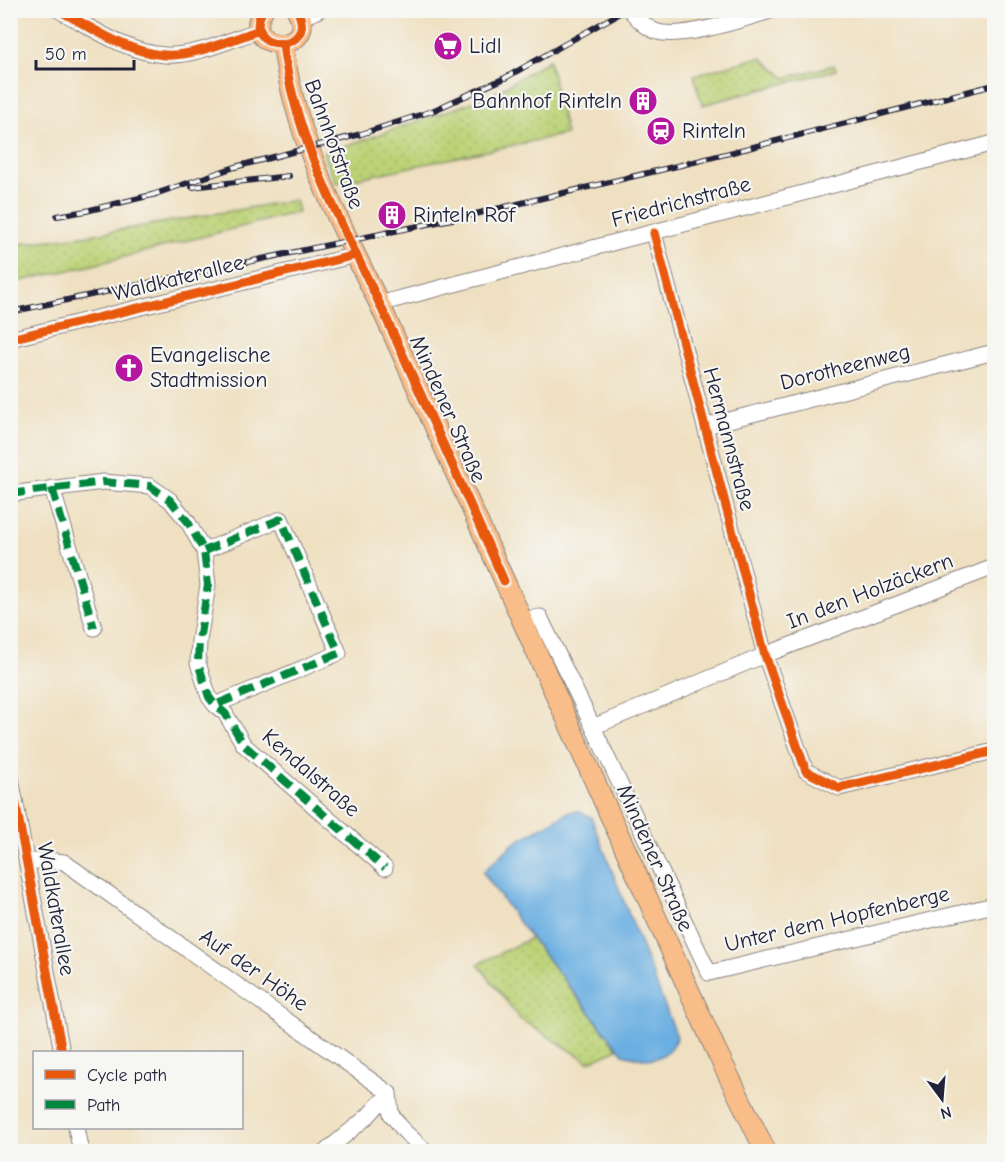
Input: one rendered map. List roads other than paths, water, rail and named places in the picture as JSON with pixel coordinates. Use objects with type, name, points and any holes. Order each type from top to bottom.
[{"type":"main road","points":[[263,10],[259,18],[260,30],[269,42],[283,44],[296,38],[306,13]]},
{"type":"main road","name":"Bahnhofstraße","points":[[283,44],[298,117],[356,255]]},
{"type":"main road","name":"Mindener Straße","points":[[356,255],[523,620],[705,1027],[766,1152]]},
{"type":"street","points":[[58,10],[122,44],[144,53],[166,56],[186,54],[260,30]]},
{"type":"street","points":[[630,10],[645,25],[667,34],[697,30],[773,10]]},
{"type":"street","name":"Friedrichstraße","points":[[380,305],[994,143]]},
{"type":"street","name":"Hermannstraße","points":[[654,233],[765,655],[806,771],[839,788],[994,751]]},
{"type":"street","name":"Waldkaterallee","points":[[10,339],[356,255]]},
{"type":"street","name":"Dorotheenweg","points":[[706,426],[994,352]]},
{"type":"street","name":"Kendalstraße","points":[[10,494],[103,482],[150,486],[170,500],[182,514],[204,550],[207,585],[198,663],[209,697],[225,713],[244,744],[385,868]]},
{"type":"street","points":[[52,488],[94,628]]},
{"type":"street","points":[[204,550],[281,519],[339,653],[215,705]]},
{"type":"street","name":"In den Holzäckern","points":[[593,727],[765,655],[994,567]]},
{"type":"street","points":[[523,620],[540,617],[593,727]]},
{"type":"street","name":"Unter dem Hopfenberge","points":[[593,727],[709,973],[994,905]]},
{"type":"street","name":"Waldkaterallee","points":[[10,772],[62,1051]]},
{"type":"street","name":"Auf der Höhe","points":[[27,862],[47,860],[64,862],[389,1093]]},
{"type":"street","points":[[326,1152],[368,1116],[389,1093]]},
{"type":"street","points":[[389,1093],[391,1114],[405,1132],[428,1152]]},
{"type":"street","points":[[76,1129],[81,1152]]},
{"type":"water","points":[[578,811],[591,817],[677,1037],[667,1052],[655,1058],[648,1059],[623,1054],[520,924],[483,872],[514,843],[569,812]]},
{"type":"railway","points":[[149,196],[235,167],[361,134],[432,111],[505,78],[625,10]]},
{"type":"railway","points":[[10,312],[471,215],[698,161],[994,85]]},
{"type":"railway","points":[[192,187],[289,176]]},
{"type":"railway","points":[[57,216],[156,194]]},
{"type":"place","name":"Lidl","points":[[448,46]]},
{"type":"place","name":"Bahnhof Rinteln","points":[[643,101]]},
{"type":"place","name":"Rinteln","points":[[661,131]]},
{"type":"place","name":"Rinteln Rof","points":[[392,215]]},
{"type":"place","name":"Evangelische Stadtmission","points":[[129,368]]}]
